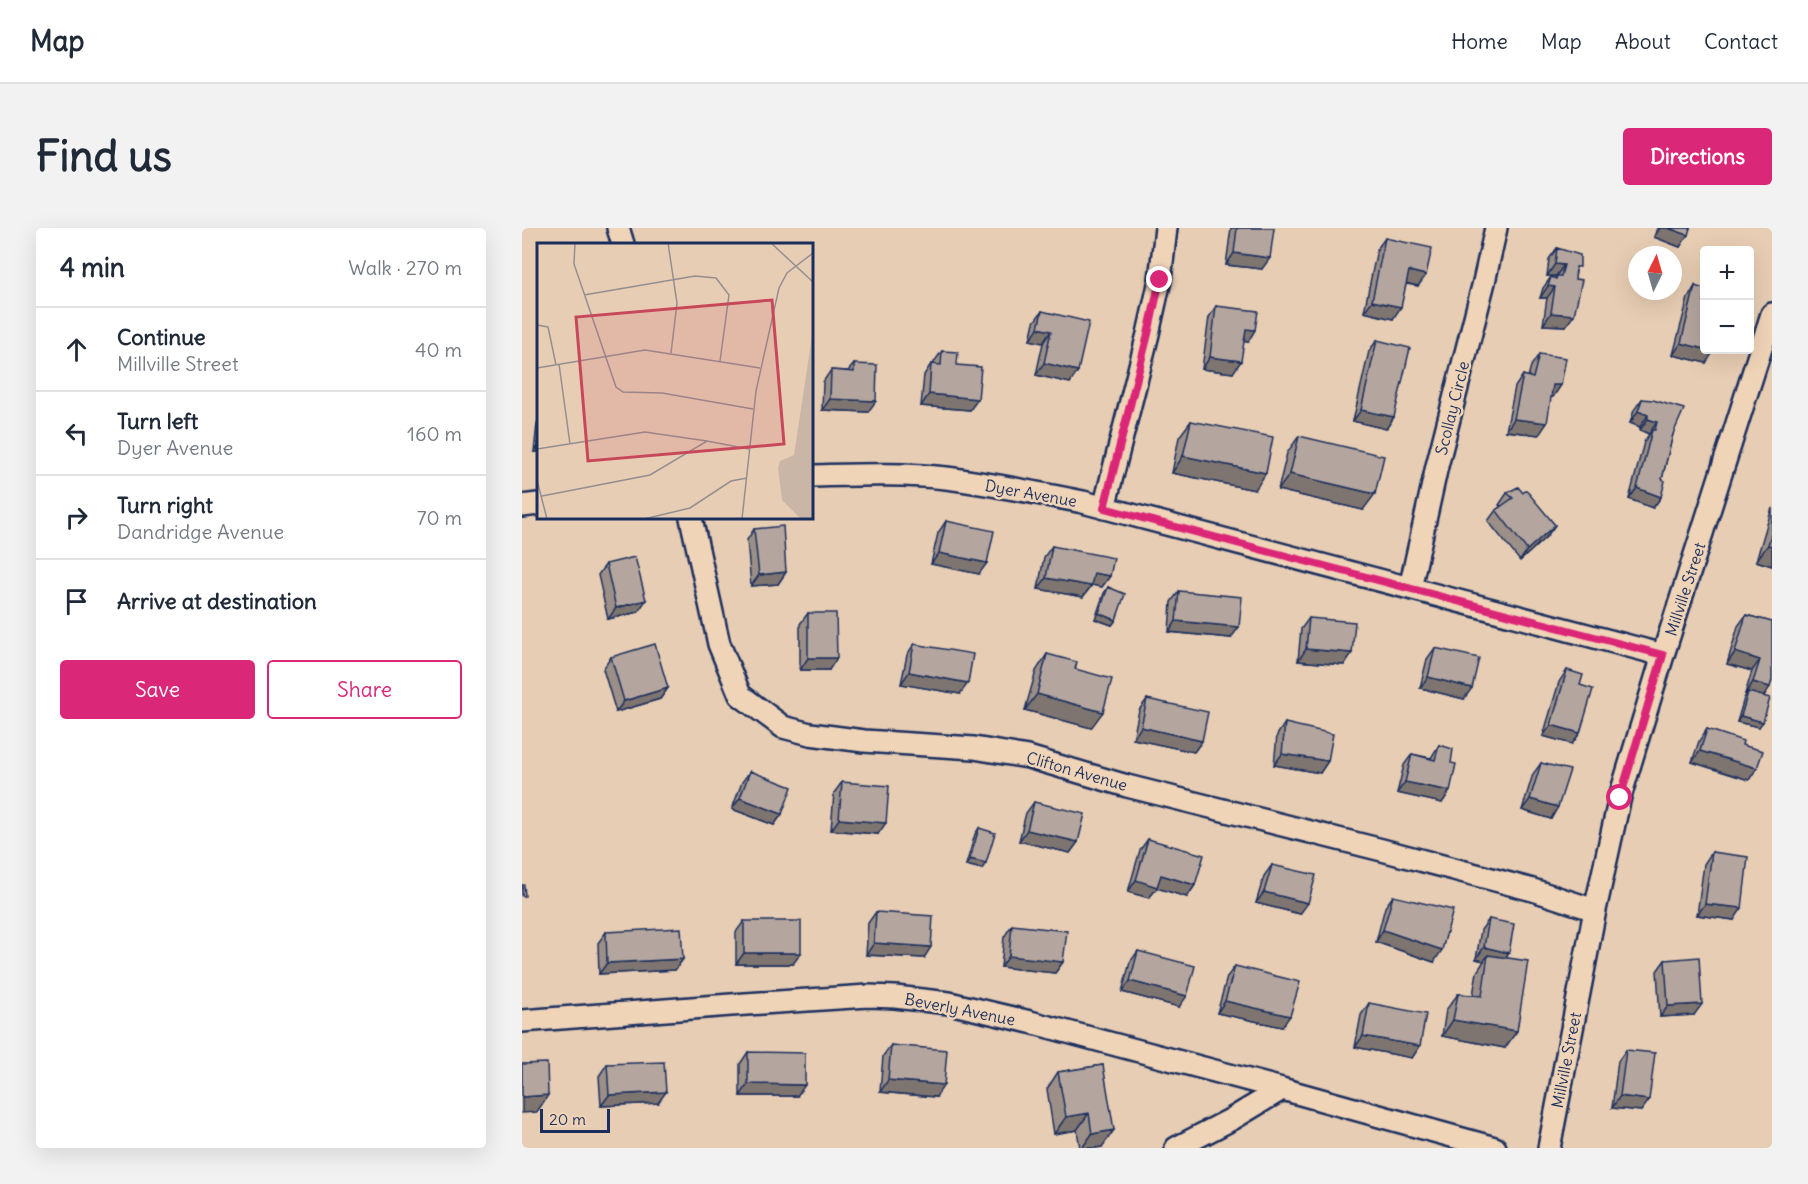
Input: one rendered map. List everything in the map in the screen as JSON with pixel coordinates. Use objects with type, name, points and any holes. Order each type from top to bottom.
[{"type":"street","points":[[618,228],[623,243]]},
{"type":"street","points":[[1104,508],[1160,280],[1166,228]]},
{"type":"street","name":"Scollay Circle","points":[[1410,588],[1437,466],[1496,228]]},
{"type":"street","name":"Millville Street","points":[[1550,1148],[1595,910],[1620,798],[1663,655],[1772,315]]},
{"type":"street","name":"Dyer Avenue","points":[[813,477],[862,474],[944,478],[1028,491],[1104,508],[1663,655]]},
{"type":"street","points":[[522,506],[537,504]]},
{"type":"street","name":"Clifton Avenue","points":[[691,519],[719,644],[740,695],[783,727],[810,734],[864,741],[974,748],[1028,757],[1127,786],[1533,890],[1595,910]]},
{"type":"street","name":"Beverly Avenue","points":[[522,1021],[867,996],[949,1003],[1282,1089],[1495,1148]]},
{"type":"street","points":[[1176,1148],[1232,1119],[1282,1089]]},
{"type":"building","points":[[1237,228],[1274,228],[1270,258],[1234,253]]},
{"type":"building","points":[[1668,228],[1690,228],[1688,235]]},
{"type":"building","points":[[1385,238],[1432,248],[1426,275],[1409,271],[1401,307],[1372,301]]},
{"type":"building","points":[[1557,248],[1580,255],[1580,267],[1576,267],[1575,279],[1582,280],[1574,315],[1551,313],[1555,287],[1548,286],[1551,277],[1556,279],[1557,276],[1561,276],[1564,265],[1555,264]]},
{"type":"building","points":[[1695,286],[1700,288],[1700,348],[1681,343]]},
{"type":"building","points":[[1216,306],[1258,311],[1255,330],[1246,329],[1241,361],[1210,357]]},
{"type":"building","points":[[1042,311],[1089,322],[1078,371],[1044,363],[1051,331],[1038,328]]},
{"type":"building","points":[[1377,340],[1410,348],[1394,417],[1361,410]]},
{"type":"building","points":[[942,351],[958,352],[957,365],[981,367],[978,399],[929,394],[931,364],[941,365]]},
{"type":"building","points":[[1539,354],[1566,358],[1561,385],[1553,385],[1547,423],[1514,419],[1523,375],[1533,378]]},
{"type":"building","points":[[854,364],[877,365],[876,401],[830,399],[831,370],[854,372]]},
{"type":"building","points":[[1642,399],[1684,409],[1673,434],[1662,479],[1665,481],[1661,497],[1637,488],[1652,430],[1655,430],[1657,422],[1648,419],[1648,415],[1638,411]]},
{"type":"building","points":[[1191,421],[1273,437],[1266,473],[1183,456]]},
{"type":"building","points":[[1299,436],[1384,456],[1375,494],[1290,474]]},
{"type":"building","points":[[1518,487],[1523,493],[1526,490],[1555,525],[1527,550],[1496,510],[1513,498],[1507,493]]},
{"type":"building","points":[[946,521],[994,531],[987,563],[939,553]]},
{"type":"building","points":[[783,526],[786,572],[759,575],[754,529]]},
{"type":"building","points":[[1772,531],[1772,546],[1768,545]]},
{"type":"building","points":[[1052,546],[1114,558],[1110,576],[1094,573],[1091,586],[1046,578]]},
{"type":"building","points":[[635,557],[646,600],[616,608],[606,564]]},
{"type":"building","points":[[1108,587],[1125,594],[1116,620],[1099,613]]},
{"type":"building","points":[[1179,591],[1242,597],[1239,627],[1176,621]]},
{"type":"building","points":[[808,613],[836,613],[837,658],[808,658]]},
{"type":"building","points":[[1746,615],[1772,622],[1770,687],[1753,682],[1760,660],[1735,652]]},
{"type":"building","points":[[1309,618],[1355,622],[1352,653],[1306,649]]},
{"type":"building","points":[[655,644],[668,688],[624,701],[611,657]]},
{"type":"building","points":[[914,644],[973,654],[968,683],[909,672]]},
{"type":"building","points":[[1435,648],[1479,658],[1472,688],[1428,677]]},
{"type":"building","points":[[1047,654],[1077,662],[1075,669],[1112,679],[1103,712],[1037,694]]},
{"type":"building","points":[[1567,670],[1583,675],[1580,685],[1593,689],[1580,733],[1551,725]]},
{"type":"building","points":[[1748,692],[1770,698],[1763,722],[1741,716]]},
{"type":"building","points":[[1147,699],[1208,712],[1202,741],[1141,727]]},
{"type":"building","points":[[1285,723],[1333,734],[1328,761],[1282,754]]},
{"type":"building","points":[[1707,729],[1743,741],[1742,745],[1763,751],[1757,768],[1700,751]]},
{"type":"building","points":[[1439,745],[1453,749],[1451,763],[1456,764],[1450,791],[1405,782],[1412,754],[1435,760]]},
{"type":"building","points":[[1541,763],[1570,770],[1558,807],[1530,799]]},
{"type":"building","points":[[750,771],[792,787],[782,814],[740,798]]},
{"type":"building","points":[[842,782],[889,786],[886,823],[839,819]]},
{"type":"building","points":[[1034,802],[1085,814],[1078,842],[1027,830]]},
{"type":"building","points":[[979,828],[995,833],[986,863],[970,859]]},
{"type":"building","points":[[1148,839],[1204,855],[1195,885],[1161,875],[1157,887],[1136,880]]},
{"type":"building","points":[[1712,852],[1748,857],[1742,908],[1705,904]]},
{"type":"building","points":[[1272,865],[1316,875],[1308,903],[1264,892]]},
{"type":"building","points":[[522,885],[524,885],[525,896],[522,896]]},
{"type":"building","points":[[1393,896],[1453,910],[1442,950],[1383,930]]},
{"type":"building","points":[[876,912],[933,916],[931,947],[874,943]]},
{"type":"building","points":[[1489,919],[1514,924],[1509,953],[1484,947]]},
{"type":"building","points":[[744,921],[801,921],[801,953],[744,953]]},
{"type":"building","points":[[1012,925],[1067,931],[1063,962],[1009,956]]},
{"type":"building","points":[[681,928],[683,959],[607,963],[606,932]]},
{"type":"building","points":[[1138,951],[1195,966],[1187,996],[1130,981]]},
{"type":"building","points":[[1488,955],[1528,961],[1517,1031],[1453,1020],[1458,994],[1482,996]]},
{"type":"building","points":[[1699,957],[1702,1004],[1668,1006],[1665,960]]},
{"type":"building","points":[[1235,966],[1300,982],[1290,1016],[1225,1001]]},
{"type":"building","points":[[1369,1003],[1426,1014],[1420,1046],[1363,1036]]},
{"type":"building","points":[[891,1045],[947,1050],[944,1085],[888,1080]]},
{"type":"building","points":[[1626,1050],[1655,1053],[1649,1100],[1620,1096]]},
{"type":"building","points":[[748,1052],[805,1053],[805,1085],[748,1084]]},
{"type":"building","points":[[664,1062],[666,1092],[609,1095],[607,1064]]},
{"type":"building","points":[[547,1063],[548,1095],[522,1097],[522,1064]]},
{"type":"building","points":[[1103,1065],[1114,1130],[1092,1134],[1089,1113],[1066,1117],[1058,1072]]},
{"type":"route","points":[[1160,280],[1104,508],[1663,655],[1620,798]]}]
